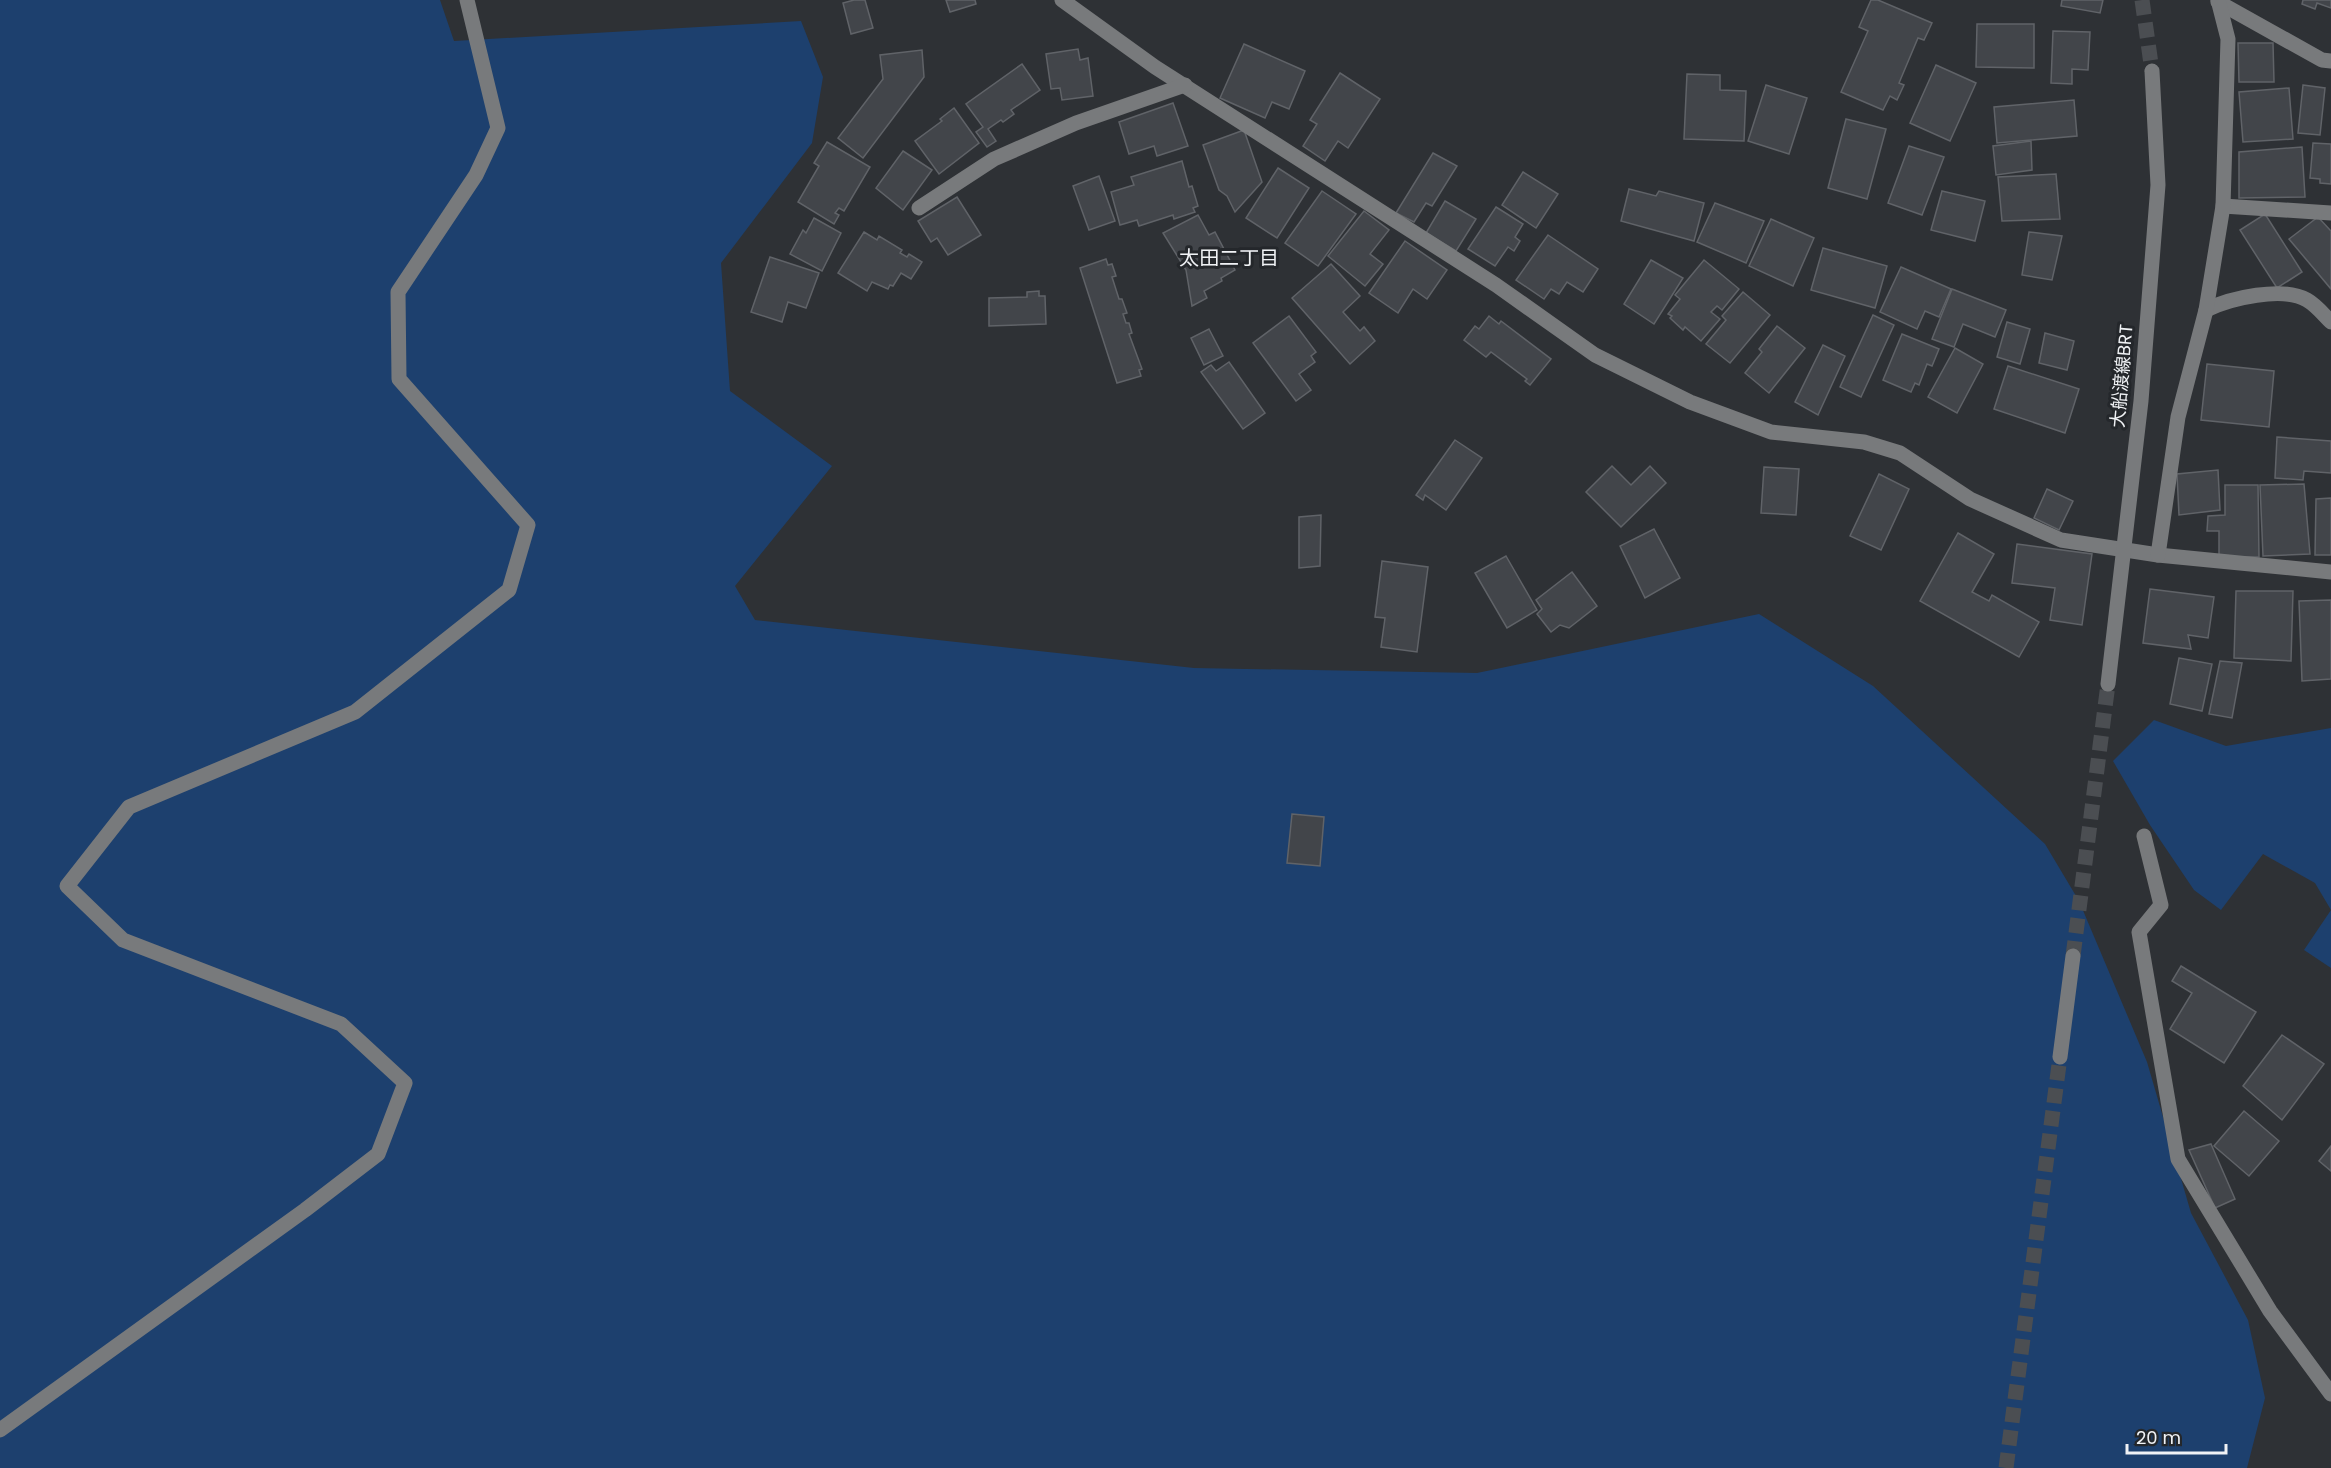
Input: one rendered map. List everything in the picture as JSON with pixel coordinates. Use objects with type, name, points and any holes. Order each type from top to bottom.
[{"type":"street","points":[[0,1430],[305,1210],[378,1154],[405,1083],[341,1024],[123,940],[67,886],[129,807],[355,712],[509,590],[528,525],[399,379],[398,292],[476,175],[498,128],[468,0]]},
{"type":"street","points":[[1062,0],[1155,67],[1496,285],[1595,356],[1690,402],[1771,432],[1864,442],[1900,453],[1970,499],[2061,540],[2158,555],[2331,572]]},
{"type":"street","points":[[2219,1],[2322,60],[2331,61]]},
{"type":"street","points":[[2158,555],[2178,417],[2206,310],[2223,206],[2228,39],[2219,1]]},
{"type":"street","name":"大船渡線BRT","points":[[2108,684],[2140,401],[2158,185],[2152,71]]},
{"type":"street","points":[[919,208],[994,159],[1076,123],[1185,85]]},
{"type":"street","points":[[2223,206],[2331,213]]},
{"type":"street","points":[[2206,310],[2223,302],[2287,293],[2308,300],[2331,322]]},
{"type":"street","points":[[2144,836],[2161,905],[2139,932],[2178,1159],[2270,1311],[2331,1394]]},
{"type":"street","points":[[2060,1058],[2073,956]]},
{"type":"shaded area","points":[[0,0],[440,0],[454,41],[801,21],[823,77],[812,143],[721,263],[730,391],[832,466],[735,586],[755,620],[1194,668],[1477,673],[1759,614],[1873,686],[2045,844],[2079,901],[2147,1062],[2191,1213],[2248,1320],[2265,1398],[2247,1468],[0,1468]]},
{"type":"shaded area","points":[[2154,720],[2226,746],[2331,728],[2331,910],[2315,883],[2263,854],[2221,910],[2194,890],[2150,825],[2113,761]]},
{"type":"shaded area","points":[[2331,910],[2331,968],[2304,950]]},
{"type":"building","points":[[865,0],[873,28],[851,34],[843,3]]},
{"type":"building","points":[[946,0],[975,0],[976,4],[950,12]]},
{"type":"building","points":[[1871,0],[1878,0],[1932,23],[1924,40],[1918,38],[1899,83],[1904,85],[1897,100],[1890,96],[1883,110],[1841,92],[1868,31],[1859,27]]},
{"type":"building","points":[[2062,0],[2103,0],[2100,13],[2061,6]]},
{"type":"building","points":[[2303,0],[2331,0],[2331,8],[2317,3],[2315,9],[2302,4]]},
{"type":"building","points":[[1977,24],[2034,24],[2034,68],[1976,67]]},
{"type":"building","points":[[2053,31],[2090,32],[2088,70],[2072,69],[2072,84],[2051,83]]},
{"type":"building","points":[[2238,43],[2273,43],[2274,82],[2239,82]]},
{"type":"building","points":[[1244,44],[1305,71],[1289,109],[1272,102],[1265,118],[1220,98]]},
{"type":"building","points":[[1078,49],[1080,60],[1088,58],[1093,96],[1062,100],[1060,88],[1051,89],[1046,54]]},
{"type":"building","points":[[922,50],[924,77],[863,158],[838,138],[883,79],[880,55]]},
{"type":"building","points":[[1022,64],[1040,90],[1011,110],[1014,114],[988,129],[996,141],[987,147],[976,132],[983,127],[966,104]]},
{"type":"building","points":[[1936,65],[1976,83],[1950,141],[1910,123]]},
{"type":"building","points":[[1340,73],[1380,99],[1348,148],[1338,141],[1325,161],[1303,146],[1317,124],[1310,120]]},
{"type":"building","points":[[1687,74],[1720,75],[1720,90],[1746,91],[1744,141],[1684,139]]},
{"type":"building","points":[[1766,85],[1807,98],[1789,154],[1748,141]]},
{"type":"building","points":[[2303,85],[2325,88],[2320,135],[2298,133]]},
{"type":"building","points":[[2289,88],[2293,139],[2243,142],[2239,92]]},
{"type":"building","points":[[2074,100],[2077,136],[1997,143],[1994,107]]},
{"type":"building","points":[[1173,103],[1188,146],[1157,156],[1154,146],[1129,154],[1119,122]]},
{"type":"building","points":[[954,108],[979,143],[939,174],[915,141],[942,121],[940,119]]},
{"type":"building","points":[[1846,119],[1886,129],[1867,199],[1828,188]]},
{"type":"building","points":[[1244,130],[1262,182],[1235,212],[1227,196],[1219,190],[1203,145]]},
{"type":"building","points":[[2031,141],[2032,170],[1996,175],[1993,146]]},
{"type":"building","points":[[827,142],[870,167],[844,211],[839,208],[835,213],[839,215],[834,224],[798,202],[819,166],[814,163]]},
{"type":"building","points":[[2313,143],[2331,144],[2331,184],[2320,183],[2320,179],[2310,178]]},
{"type":"building","points":[[1909,146],[1944,157],[1922,215],[1888,203]]},
{"type":"building","points":[[2302,147],[2305,197],[2239,198],[2239,152]]},
{"type":"building","points":[[903,151],[932,170],[903,210],[876,188]]},
{"type":"building","points":[[1433,153],[1457,166],[1432,206],[1426,203],[1414,222],[1396,213]]},
{"type":"building","points":[[1182,161],[1189,187],[1192,186],[1198,206],[1193,208],[1195,212],[1174,219],[1173,215],[1139,226],[1137,220],[1120,225],[1111,192],[1134,185],[1131,177]]},
{"type":"building","points":[[1278,168],[1309,188],[1277,238],[1246,218]]},
{"type":"building","points":[[1523,172],[1558,194],[1536,228],[1502,205]]},
{"type":"building","points":[[2056,174],[2060,219],[2002,221],[1998,177]]},
{"type":"building","points":[[1099,176],[1115,221],[1089,230],[1073,186]]},
{"type":"building","points":[[1629,189],[1656,196],[1659,191],[1704,203],[1694,241],[1621,221]]},
{"type":"building","points":[[1322,191],[1356,214],[1318,266],[1285,243]]},
{"type":"building","points":[[1942,191],[1985,201],[1975,241],[1931,230]]},
{"type":"building","points":[[957,197],[981,235],[948,255],[937,238],[931,242],[918,221]]},
{"type":"building","points":[[1445,201],[1476,219],[1456,251],[1426,233]]},
{"type":"building","points":[[1715,203],[1764,221],[1746,263],[1697,242]]},
{"type":"building","points":[[1496,207],[1523,224],[1515,237],[1520,241],[1514,251],[1508,247],[1495,266],[1468,249]]},
{"type":"building","points":[[1364,211],[1389,230],[1370,254],[1383,264],[1365,286],[1328,256]]},
{"type":"building","points":[[2265,214],[2302,272],[2277,288],[2240,230]]},
{"type":"building","points":[[1198,215],[1209,235],[1215,232],[1235,270],[1221,278],[1222,281],[1204,291],[1207,298],[1192,306],[1186,270],[1163,233]]},
{"type":"building","points":[[2318,217],[2331,231],[2331,289],[2289,239]]},
{"type":"building","points":[[814,218],[841,233],[822,271],[790,254],[803,230],[806,233]]},
{"type":"building","points":[[1771,219],[1814,238],[1793,286],[1749,266]]},
{"type":"building","points":[[864,232],[877,240],[879,236],[902,250],[900,253],[907,257],[909,254],[922,262],[911,279],[901,273],[893,286],[890,285],[888,289],[872,282],[867,291],[838,273]]},
{"type":"building","points":[[2029,232],[2062,236],[2052,280],[2022,275]]},
{"type":"building","points":[[1548,235],[1598,269],[1583,292],[1567,282],[1559,294],[1551,289],[1544,299],[1516,280]]},
{"type":"building","points":[[1405,241],[1447,270],[1427,299],[1413,289],[1398,313],[1369,293]]},
{"type":"building","points":[[1823,248],[1887,266],[1875,308],[1811,290]]},
{"type":"building","points":[[770,257],[819,273],[806,308],[788,302],[782,322],[751,312]]},
{"type":"building","points":[[1106,259],[1108,265],[1112,264],[1116,276],[1112,277],[1119,299],[1122,299],[1127,313],[1123,314],[1126,323],[1129,323],[1132,333],[1129,334],[1142,369],[1139,370],[1141,376],[1117,383],[1080,268]]},
{"type":"building","points":[[1651,260],[1683,278],[1654,324],[1624,304]]},
{"type":"building","points":[[1704,260],[1739,289],[1722,310],[1717,306],[1711,312],[1720,319],[1701,341],[1685,327],[1683,330],[1668,314],[1680,299],[1675,295]]},
{"type":"building","points":[[1331,264],[1360,296],[1343,312],[1360,331],[1364,327],[1375,341],[1350,364],[1292,298]]},
{"type":"building","points":[[1901,267],[1951,289],[1939,317],[1925,311],[1917,329],[1880,312]]},
{"type":"building","points":[[1952,289],[2006,310],[1995,337],[1963,324],[1954,347],[1932,339]]},
{"type":"building","points":[[1039,291],[1039,296],[1045,296],[1046,324],[989,326],[989,298],[1027,297],[1027,292]]},
{"type":"building","points":[[1743,292],[1770,315],[1730,363],[1706,344],[1726,320],[1722,316]]},
{"type":"building","points":[[1873,315],[1894,325],[1861,397],[1840,387]]},
{"type":"building","points":[[1289,316],[1316,352],[1311,356],[1315,362],[1299,374],[1311,390],[1296,401],[1253,343]]},
{"type":"building","points":[[1489,316],[1499,324],[1501,321],[1551,359],[1530,385],[1525,381],[1527,379],[1491,352],[1486,357],[1464,340],[1475,326],[1479,329]]},
{"type":"building","points":[[2007,322],[2030,329],[2020,364],[1997,357]]},
{"type":"building","points":[[1777,326],[1805,348],[1769,393],[1745,373],[1762,352],[1759,349]]},
{"type":"building","points":[[1209,329],[1223,356],[1204,365],[1191,338]]},
{"type":"building","points":[[2045,333],[2074,341],[2067,370],[2039,363]]},
{"type":"building","points":[[1902,334],[1939,349],[1932,366],[1927,364],[1919,385],[1915,383],[1911,392],[1883,380]]},
{"type":"building","points":[[1823,345],[1845,356],[1818,415],[1795,402]]},
{"type":"building","points":[[1955,348],[1983,364],[1957,413],[1928,397]]},
{"type":"building","points":[[1229,362],[1265,413],[1243,429],[1201,372],[1211,365],[1216,371]]},
{"type":"building","points":[[2207,364],[2274,371],[2269,427],[2201,420]]},
{"type":"building","points":[[2008,366],[2079,389],[2065,433],[1994,409]]},
{"type":"building","points":[[2277,437],[2331,441],[2331,473],[2304,471],[2303,480],[2275,478]]},
{"type":"building","points":[[1455,440],[1482,458],[1446,510],[1425,495],[1423,500],[1416,495]]},
{"type":"building","points":[[1612,466],[1631,485],[1650,466],[1666,483],[1621,527],[1586,492]]},
{"type":"building","points":[[1764,467],[1799,469],[1796,515],[1761,513]]},
{"type":"building","points":[[2218,470],[2220,510],[2179,515],[2177,474]]},
{"type":"building","points":[[1879,474],[1909,489],[1881,550],[1850,536]]},
{"type":"building","points":[[2304,484],[2310,554],[2263,556],[2260,485]]},
{"type":"building","points":[[2225,485],[2258,485],[2259,557],[2219,557],[2219,531],[2207,531],[2208,516],[2225,515]]},
{"type":"building","points":[[2047,489],[2073,501],[2059,530],[2034,518]]},
{"type":"building","points":[[2331,498],[2331,555],[2315,555],[2316,499]]},
{"type":"building","points":[[1321,515],[1320,566],[1299,568],[1299,517]]},
{"type":"building","points":[[1654,529],[1680,578],[1645,598],[1620,546]]},
{"type":"building","points":[[1958,533],[1994,554],[1972,592],[1989,601],[1992,595],[2039,622],[2019,657],[1920,601]]},
{"type":"building","points":[[2017,544],[2092,554],[2082,625],[2050,620],[2055,588],[2012,583]]},
{"type":"building","points":[[1506,556],[1537,610],[1507,628],[1475,573]]},
{"type":"building","points":[[1382,561],[1428,567],[1417,652],[1381,647],[1385,618],[1375,617]]},
{"type":"building","points":[[1572,572],[1597,606],[1569,628],[1560,625],[1551,632],[1537,614],[1542,609],[1536,600]]},
{"type":"building","points":[[2150,589],[2214,597],[2208,638],[2188,635],[2191,649],[2143,643]]},
{"type":"building","points":[[2236,591],[2293,591],[2291,661],[2234,658]]},
{"type":"building","points":[[2331,600],[2331,679],[2302,681],[2299,601]]},
{"type":"building","points":[[2179,658],[2212,664],[2202,711],[2170,704]]},
{"type":"building","points":[[2220,661],[2242,663],[2232,718],[2209,714]]},
{"type":"building","points":[[1292,814],[1324,817],[1320,866],[1287,863]]},
{"type":"building","points":[[2181,966],[2256,1012],[2224,1063],[2170,1029],[2192,993],[2172,981]]},
{"type":"building","points":[[2282,1035],[2324,1064],[2282,1120],[2243,1086]]},
{"type":"building","points":[[2244,1111],[2279,1141],[2249,1176],[2214,1146]]},
{"type":"building","points":[[2211,1144],[2235,1199],[2215,1208],[2189,1150]]},
{"type":"building","points":[[2331,1146],[2331,1171],[2319,1161]]},
{"type":"tunnel","points":[[2142,0],[2152,71]]},
{"type":"tunnel","points":[[2073,956],[2108,684]]},
{"type":"tunnel","points":[[2006,1468],[2060,1057]]},
{"type":"district","name":"太田二丁目","points":[[1229,258]]}]
